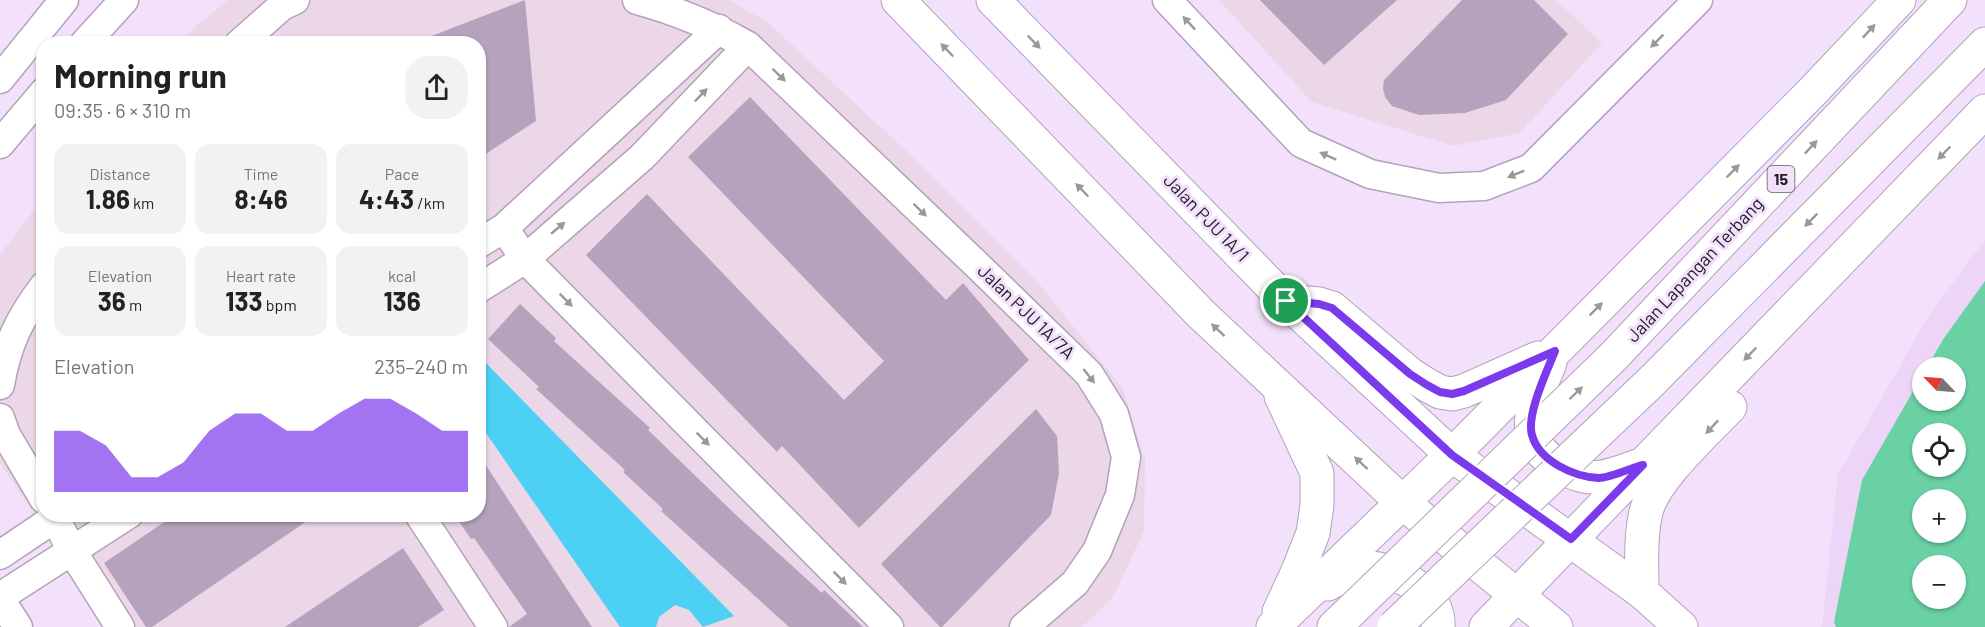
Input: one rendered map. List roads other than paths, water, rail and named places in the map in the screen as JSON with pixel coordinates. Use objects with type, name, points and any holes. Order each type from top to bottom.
[{"type":"main road","points":[[898,0],[1202,314],[1403,503],[1556,627]]},
{"type":"main road","name":"Jalan PJU 1A/1","points":[[993,0],[1286,301],[1452,455],[1642,592],[1681,627]]},
{"type":"main road","points":[[1273,627],[1452,455],[1813,91],[1899,0]]},
{"type":"main road","name":"Jalan Lapangan Terbang","points":[[1344,618],[1613,357],[1950,0]]},
{"type":"main road","points":[[1394,627],[1652,381],[1985,44]]},
{"type":"main road","points":[[1486,627],[1985,111]]},
{"type":"main road","points":[[1642,592],[1642,541],[1646,510],[1660,481],[1833,297],[1873,249],[1895,205]]},
{"type":"main road","points":[[1286,301],[1319,304],[1332,308],[1410,374],[1440,392],[1452,394],[1464,391],[1555,351]]},
{"type":"main road","points":[[1555,351],[1541,384],[1533,412],[1532,434],[1541,452],[1559,466],[1576,473],[1600,478],[1643,465]]},
{"type":"main road","points":[[1273,627],[1299,571],[1313,533],[1317,494],[1317,472],[1274,381]]},
{"type":"main road","points":[[1310,592],[1347,574],[1369,567],[1395,573],[1416,586],[1431,602],[1439,619],[1438,627]]},
{"type":"street","points":[[0,79],[64,0]]},
{"type":"street","points":[[91,36],[123,0]]},
{"type":"street","points":[[248,36],[282,6],[295,0]]},
{"type":"street","name":"Jalan PJU 1A/7A","points":[[637,0],[677,11],[719,29],[748,46],[1089,374],[1114,414],[1126,457],[1120,495],[1097,550],[1074,583],[1024,627]]},
{"type":"street","points":[[1167,0],[1301,143],[1370,174],[1439,188],[1484,186],[1531,168],[1698,0]]},
{"type":"street","points":[[486,239],[504,228],[719,29]]},
{"type":"street","points":[[486,284],[525,259],[642,157],[748,46]]},
{"type":"street","points":[[0,144],[36,101]]},
{"type":"street","points":[[504,228],[525,259],[889,627]]},
{"type":"street","points":[[0,385],[10,340],[36,296]]},
{"type":"street","points":[[0,418],[6,435],[36,484]]},
{"type":"street","points":[[0,555],[41,522]]},
{"type":"street","points":[[58,522],[72,551],[120,627]]},
{"type":"street","points":[[18,627],[0,598],[117,522]]},
{"type":"street","points":[[424,522],[493,627]]},
{"type":"water","points":[[486,363],[734,616],[703,627],[689,610],[675,605],[659,617],[656,627],[620,627],[486,433]]}]
